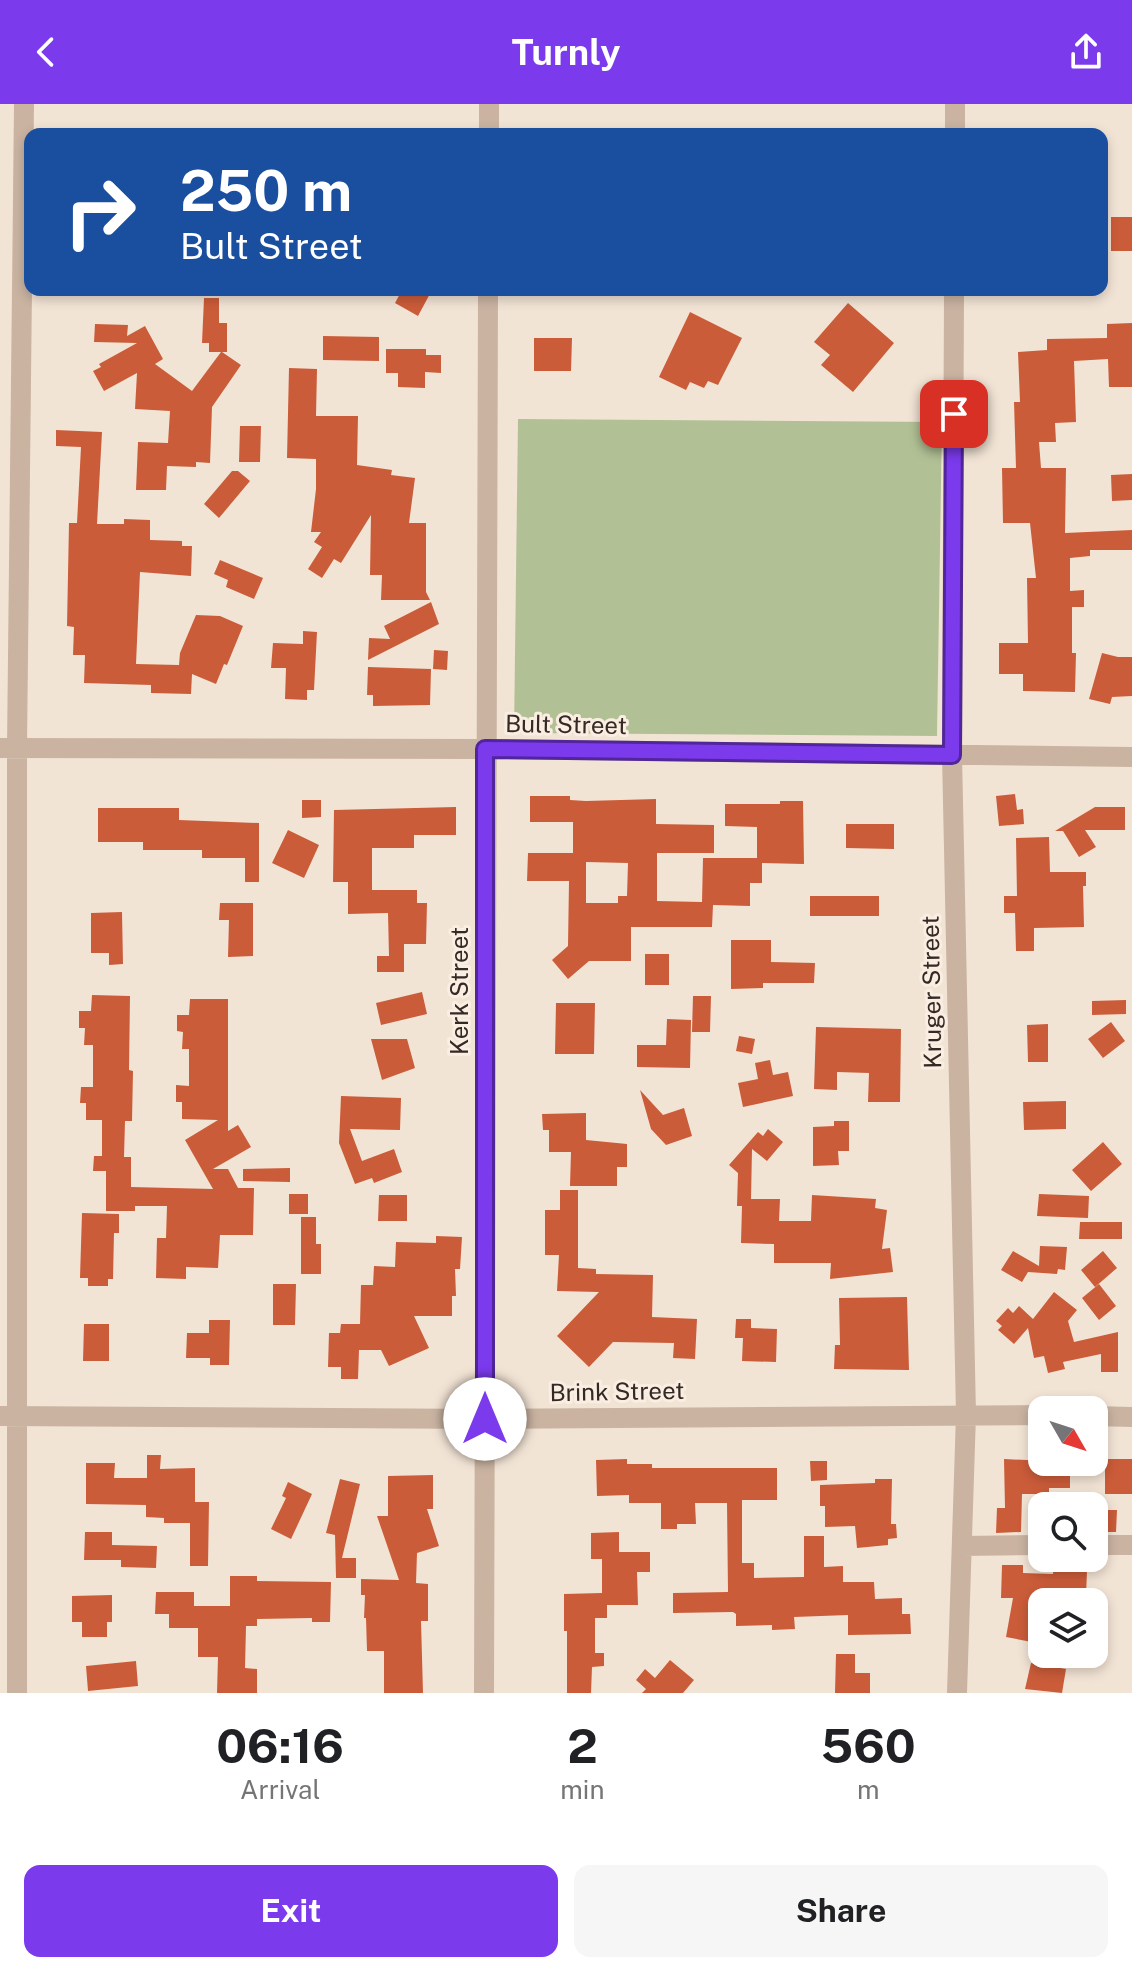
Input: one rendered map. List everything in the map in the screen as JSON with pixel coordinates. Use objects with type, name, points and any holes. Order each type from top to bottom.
[{"type":"street","points":[[17,1693],[9,1416],[8,748],[24,104]]},
{"type":"street","points":[[489,104],[489,128]]},
{"type":"street","points":[[955,104],[955,128]]},
{"type":"street","name":"Kerk Street","points":[[484,1693],[488,296]]},
{"type":"street","name":"Kruger Street","points":[[954,296],[952,755],[966,1414],[957,1693]]},
{"type":"street","name":"Bult Street","points":[[8,748],[485,749],[1132,757]]},
{"type":"street","name":"Brink Street","points":[[9,1416],[485,1419],[1028,1415]]},
{"type":"street","points":[[1108,1416],[1132,1417]]},
{"type":"street","points":[[962,1546],[1028,1545]]},
{"type":"street","points":[[1108,1545],[1132,1545]]},
{"type":"green space","points":[[518,419],[942,422],[937,736],[514,733]]},
{"type":"building","points":[[1111,217],[1132,217],[1132,251],[1111,251]]},
{"type":"building","points":[[399,296],[429,296],[418,316],[395,303]]},
{"type":"building","points":[[204,298],[219,298],[219,323],[227,323],[227,352],[222,352],[241,365],[212,407],[210,463],[196,462],[196,467],[167,466],[166,490],[136,490],[138,442],[168,443],[170,411],[135,409],[137,373],[104,391],[93,371],[101,367],[99,364],[137,343],[94,342],[95,324],[128,325],[127,336],[145,326],[163,359],[155,364],[192,391],[221,352],[209,352],[209,343],[202,343]]},
{"type":"building","points":[[848,303],[894,343],[853,392],[821,365],[830,355],[814,342]]},
{"type":"building","points":[[690,312],[742,338],[718,385],[708,381],[704,388],[690,382],[686,390],[659,377]]},
{"type":"building","points":[[1132,323],[1132,387],[1109,387],[1108,359],[1074,361],[1076,422],[1055,423],[1056,442],[1039,442],[1041,468],[1066,468],[1065,533],[1132,530],[1132,550],[1090,550],[1090,556],[1070,558],[1070,591],[1084,590],[1084,607],[1072,607],[1075,692],[1023,691],[1023,674],[999,674],[999,643],[1028,643],[1027,578],[1036,578],[1030,523],[1003,523],[1002,468],[1016,468],[1014,402],[1020,402],[1018,352],[1047,350],[1047,339],[1107,338],[1107,324]]},
{"type":"building","points":[[323,336],[379,337],[379,361],[323,360]]},
{"type":"building","points":[[534,338],[572,338],[571,371],[534,371]]},
{"type":"building","points":[[386,349],[426,349],[426,355],[441,355],[441,373],[425,372],[425,388],[398,387],[398,373],[386,373]]},
{"type":"building","points":[[289,368],[317,369],[316,416],[358,416],[357,465],[392,470],[391,475],[415,478],[409,523],[426,523],[426,592],[430,600],[381,600],[382,575],[370,575],[371,515],[341,563],[334,559],[322,578],[308,569],[322,547],[314,542],[321,532],[311,532],[316,459],[287,458]]},
{"type":"building","points":[[240,426],[261,426],[260,462],[239,462]]},
{"type":"building","points":[[56,430],[102,432],[97,524],[124,524],[124,519],[150,520],[150,540],[182,541],[182,546],[192,546],[191,576],[140,572],[136,664],[179,665],[180,653],[196,615],[220,616],[243,626],[216,684],[192,674],[191,694],[151,693],[151,685],[84,683],[85,655],[73,655],[74,627],[67,626],[69,523],[77,523],[81,447],[56,446]]},
{"type":"building","points":[[232,471],[238,471],[250,481],[219,518],[204,504]]},
{"type":"building","points":[[1132,474],[1132,500],[1112,501],[1111,475]]},
{"type":"building","points":[[220,560],[263,578],[254,599],[226,587],[228,580],[214,574]]},
{"type":"building","points":[[431,602],[439,624],[368,660],[369,638],[390,639],[384,626]]},
{"type":"building","points":[[303,631],[317,632],[314,690],[307,690],[307,700],[285,699],[286,668],[271,668],[273,643],[303,644]]},
{"type":"building","points":[[434,650],[448,651],[447,670],[433,669]]},
{"type":"building","points":[[1102,653],[1132,657],[1132,696],[1112,697],[1110,704],[1089,699]]},
{"type":"building","points":[[368,667],[431,669],[430,705],[373,706],[373,695],[367,695]]},
{"type":"building","points":[[1015,794],[1017,810],[1023,809],[1024,824],[999,826],[996,796]]},
{"type":"building","points":[[530,796],[570,796],[570,800],[586,801],[656,799],[656,824],[714,825],[714,853],[657,853],[657,901],[702,902],[703,858],[757,858],[757,827],[725,826],[725,804],[803,801],[804,864],[762,863],[762,883],[750,883],[750,906],[713,905],[712,927],[631,927],[631,961],[589,961],[568,979],[552,960],[568,946],[569,881],[527,881],[528,853],[573,853],[573,822],[530,822]],"holes":[[[586,862],[628,863],[627,896],[618,896],[618,903],[586,903]]]},
{"type":"building","points":[[302,800],[321,800],[321,817],[302,818]]},
{"type":"building","points":[[456,807],[456,835],[414,835],[414,848],[372,848],[372,890],[417,890],[417,903],[427,903],[426,944],[404,944],[404,972],[377,972],[377,956],[389,956],[388,913],[348,914],[348,882],[333,882],[334,810]]},
{"type":"building","points":[[1095,807],[1125,807],[1125,830],[1085,830],[1096,847],[1079,857],[1063,831],[1055,831]]},
{"type":"building","points":[[98,808],[179,808],[179,820],[259,823],[259,882],[245,882],[245,858],[202,858],[202,850],[143,850],[143,842],[98,842]]},
{"type":"building","points":[[846,824],[894,824],[894,849],[846,848]]},
{"type":"building","points":[[288,830],[319,845],[304,878],[272,863]]},
{"type":"building","points":[[1049,837],[1050,872],[1086,872],[1086,886],[1083,886],[1084,927],[1034,928],[1034,951],[1016,951],[1015,913],[1004,913],[1004,896],[1017,896],[1016,838]]},
{"type":"building","points":[[810,896],[879,896],[879,916],[810,916]]},
{"type":"building","points":[[220,903],[253,903],[253,956],[228,957],[229,920],[219,920]]},
{"type":"building","points":[[122,912],[123,964],[109,965],[109,953],[91,953],[91,913]]},
{"type":"building","points":[[731,940],[771,940],[771,962],[815,963],[814,983],[763,983],[763,988],[731,989]]},
{"type":"building","points":[[645,954],[669,954],[669,985],[645,985]]},
{"type":"building","points":[[422,992],[427,1014],[381,1025],[376,1003]]},
{"type":"building","points":[[92,995],[130,996],[132,1121],[125,1121],[124,1157],[131,1157],[131,1187],[213,1189],[185,1140],[218,1120],[182,1119],[182,1102],[176,1102],[176,1085],[189,1086],[189,1049],[182,1049],[183,1032],[177,1031],[177,1015],[189,1015],[190,999],[228,999],[228,1131],[238,1125],[251,1147],[213,1169],[228,1169],[238,1188],[254,1188],[253,1235],[220,1235],[218,1268],[186,1267],[186,1279],[156,1278],[157,1238],[166,1238],[167,1206],[135,1206],[135,1211],[106,1211],[106,1171],[93,1171],[94,1156],[102,1156],[102,1120],[86,1120],[86,1103],[80,1103],[81,1087],[93,1087],[93,1045],[84,1045],[85,1028],[79,1028],[79,1011],[91,1011]]},
{"type":"building","points":[[693,996],[711,996],[710,1032],[692,1032]]},
{"type":"building","points":[[1126,1000],[1126,1014],[1092,1015],[1092,1001]]},
{"type":"building","points":[[556,1003],[595,1003],[594,1054],[555,1054]]},
{"type":"building","points":[[667,1019],[691,1020],[690,1068],[637,1067],[637,1045],[666,1045]]},
{"type":"building","points":[[1111,1022],[1125,1041],[1103,1058],[1088,1039]]},
{"type":"building","points":[[1048,1024],[1048,1062],[1028,1062],[1027,1025]]},
{"type":"building","points":[[816,1027],[901,1029],[900,1102],[868,1102],[869,1073],[837,1072],[837,1090],[814,1089]]},
{"type":"building","points":[[739,1036],[755,1039],[752,1054],[736,1051]]},
{"type":"building","points":[[371,1039],[407,1039],[415,1068],[382,1080]]},
{"type":"building","points":[[770,1060],[773,1075],[788,1072],[793,1096],[743,1107],[738,1083],[758,1079],[755,1063]]},
{"type":"building","points":[[640,1090],[663,1115],[684,1108],[692,1136],[666,1145],[651,1129]]},
{"type":"building","points":[[341,1096],[401,1098],[400,1130],[350,1129],[362,1161],[394,1149],[402,1172],[374,1183],[372,1178],[355,1184],[339,1143]]},
{"type":"building","points":[[1066,1101],[1066,1129],[1024,1130],[1023,1102]]},
{"type":"building","points":[[586,1113],[586,1140],[627,1144],[627,1167],[617,1167],[617,1186],[570,1186],[571,1152],[549,1152],[549,1130],[543,1130],[542,1114]]},
{"type":"building","points":[[834,1121],[849,1121],[849,1151],[838,1151],[839,1165],[813,1166],[813,1127],[834,1126]]},
{"type":"building","points":[[768,1129],[783,1142],[767,1161],[752,1149],[751,1199],[780,1199],[779,1221],[811,1221],[812,1195],[876,1199],[875,1208],[887,1210],[882,1249],[890,1248],[893,1272],[830,1279],[831,1263],[774,1263],[774,1244],[741,1243],[742,1206],[737,1206],[738,1173],[729,1165],[758,1132],[763,1136]]},
{"type":"building","points":[[1103,1142],[1122,1164],[1091,1191],[1072,1170]]},
{"type":"building","points":[[290,1168],[290,1182],[243,1181],[243,1169]]},
{"type":"building","points":[[560,1190],[578,1190],[578,1268],[596,1269],[596,1274],[653,1275],[652,1317],[697,1319],[695,1359],[673,1358],[674,1343],[613,1342],[589,1367],[557,1336],[599,1292],[557,1291],[559,1255],[545,1255],[545,1210],[560,1210]]},
{"type":"building","points":[[289,1194],[308,1194],[308,1214],[289,1214]]},
{"type":"building","points":[[1039,1194],[1089,1196],[1088,1218],[1037,1216]]},
{"type":"building","points":[[379,1195],[407,1195],[407,1221],[378,1221]]},
{"type":"building","points":[[82,1213],[119,1214],[119,1233],[114,1233],[113,1279],[108,1279],[108,1286],[88,1286],[88,1278],[80,1278]]},
{"type":"building","points":[[301,1217],[316,1217],[316,1244],[321,1244],[321,1274],[301,1274]]},
{"type":"building","points":[[1080,1222],[1122,1222],[1122,1239],[1079,1239]]},
{"type":"building","points":[[436,1236],[462,1237],[460,1269],[455,1269],[456,1296],[452,1296],[452,1316],[414,1316],[429,1348],[389,1366],[381,1350],[359,1350],[358,1379],[341,1379],[341,1367],[328,1367],[329,1333],[340,1333],[341,1324],[360,1324],[361,1285],[373,1285],[374,1266],[395,1267],[396,1242],[436,1243]]},
{"type":"building","points":[[1040,1246],[1067,1247],[1065,1270],[1058,1269],[1057,1274],[1028,1272],[1022,1282],[1001,1270],[1013,1251],[1039,1266]]},
{"type":"building","points":[[1103,1251],[1117,1268],[1095,1287],[1081,1270]]},
{"type":"building","points":[[273,1284],[296,1284],[295,1325],[273,1325]]},
{"type":"building","points":[[1099,1284],[1116,1306],[1099,1320],[1082,1298]]},
{"type":"building","points":[[1054,1292],[1077,1310],[1068,1321],[1074,1342],[1118,1332],[1118,1372],[1101,1372],[1101,1354],[1063,1362],[1065,1369],[1048,1373],[1044,1356],[1034,1358],[1028,1328],[1014,1344],[998,1330],[1002,1326],[996,1321],[1008,1308],[1013,1313],[1019,1306],[1033,1319]]},
{"type":"building","points":[[907,1297],[909,1370],[834,1369],[835,1345],[840,1345],[839,1298]]},
{"type":"building","points":[[736,1319],[751,1319],[751,1328],[777,1329],[776,1362],[742,1361],[743,1338],[735,1338]]},
{"type":"building","points":[[209,1320],[230,1320],[229,1365],[210,1365],[210,1358],[186,1358],[187,1333],[209,1333]]},
{"type":"building","points":[[84,1324],[109,1324],[109,1361],[83,1361]]},
{"type":"building","points":[[147,1455],[161,1455],[160,1469],[195,1468],[195,1502],[209,1502],[208,1566],[190,1566],[190,1523],[164,1523],[164,1518],[146,1517],[146,1505],[86,1504],[86,1463],[115,1463],[114,1478],[147,1478]]},
{"type":"building","points":[[627,1459],[627,1464],[652,1464],[652,1468],[777,1468],[777,1500],[742,1500],[742,1563],[754,1563],[754,1578],[804,1577],[804,1536],[824,1536],[824,1567],[843,1566],[843,1582],[874,1582],[875,1599],[902,1598],[902,1614],[910,1614],[911,1634],[848,1635],[848,1615],[794,1617],[795,1629],[772,1630],[772,1625],[736,1626],[736,1614],[733,1612],[673,1613],[673,1593],[728,1592],[727,1503],[695,1503],[696,1524],[677,1524],[677,1529],[661,1529],[661,1503],[629,1503],[629,1495],[597,1496],[596,1460]]},
{"type":"building","points":[[1004,1459],[1028,1460],[1028,1476],[1070,1476],[1070,1488],[1049,1488],[1049,1492],[1022,1494],[1021,1532],[996,1533],[997,1508],[1005,1508]]},
{"type":"building","points":[[1108,1459],[1132,1459],[1132,1494],[1105,1492]]},
{"type":"building","points":[[810,1461],[827,1461],[827,1480],[811,1481]]},
{"type":"building","points":[[433,1475],[433,1509],[427,1509],[439,1546],[417,1553],[416,1583],[428,1584],[428,1621],[421,1621],[423,1693],[384,1693],[384,1651],[367,1651],[365,1595],[361,1595],[361,1579],[399,1580],[377,1516],[388,1516],[388,1476]]},
{"type":"building","points":[[340,1479],[360,1484],[342,1558],[356,1558],[356,1578],[336,1578],[335,1535],[326,1533]]},
{"type":"building","points":[[875,1479],[892,1479],[891,1524],[896,1524],[897,1538],[888,1539],[888,1545],[857,1548],[855,1526],[825,1527],[825,1506],[820,1506],[820,1485],[875,1483]]},
{"type":"building","points":[[288,1482],[312,1494],[291,1539],[271,1529],[286,1498],[282,1496]]},
{"type":"building","points":[[1108,1510],[1117,1510],[1116,1532],[1108,1532]]},
{"type":"building","points":[[85,1532],[112,1532],[112,1545],[157,1546],[156,1568],[121,1567],[121,1560],[84,1560]]},
{"type":"building","points":[[619,1532],[619,1552],[650,1552],[650,1572],[637,1572],[638,1605],[607,1605],[607,1618],[595,1618],[595,1653],[604,1653],[604,1666],[592,1667],[591,1693],[567,1693],[564,1594],[602,1593],[602,1559],[591,1559],[591,1533]]},
{"type":"building","points":[[1002,1565],[1023,1565],[1023,1573],[1087,1572],[1086,1588],[1028,1588],[1028,1641],[1006,1637],[1013,1598],[1001,1598]]},
{"type":"building","points":[[230,1576],[257,1576],[257,1581],[331,1582],[330,1622],[312,1622],[312,1618],[257,1619],[257,1626],[246,1626],[245,1668],[257,1669],[257,1693],[217,1693],[218,1657],[198,1657],[198,1628],[169,1628],[169,1614],[155,1614],[156,1592],[194,1592],[194,1606],[230,1606]]},
{"type":"building","points":[[112,1595],[112,1622],[107,1622],[107,1637],[82,1637],[82,1622],[72,1622],[72,1596]]},
{"type":"building","points":[[836,1654],[855,1654],[855,1673],[870,1673],[870,1693],[835,1693]]},
{"type":"building","points":[[670,1660],[694,1680],[683,1693],[642,1693],[646,1689],[636,1680],[645,1669],[655,1678]]},
{"type":"building","points":[[136,1661],[138,1686],[88,1691],[86,1666]]},
{"type":"building","points":[[1030,1668],[1066,1669],[1062,1693],[1025,1689]]},
{"type":"route","points":[[485,1419],[485,749],[952,755],[954,414]]}]
